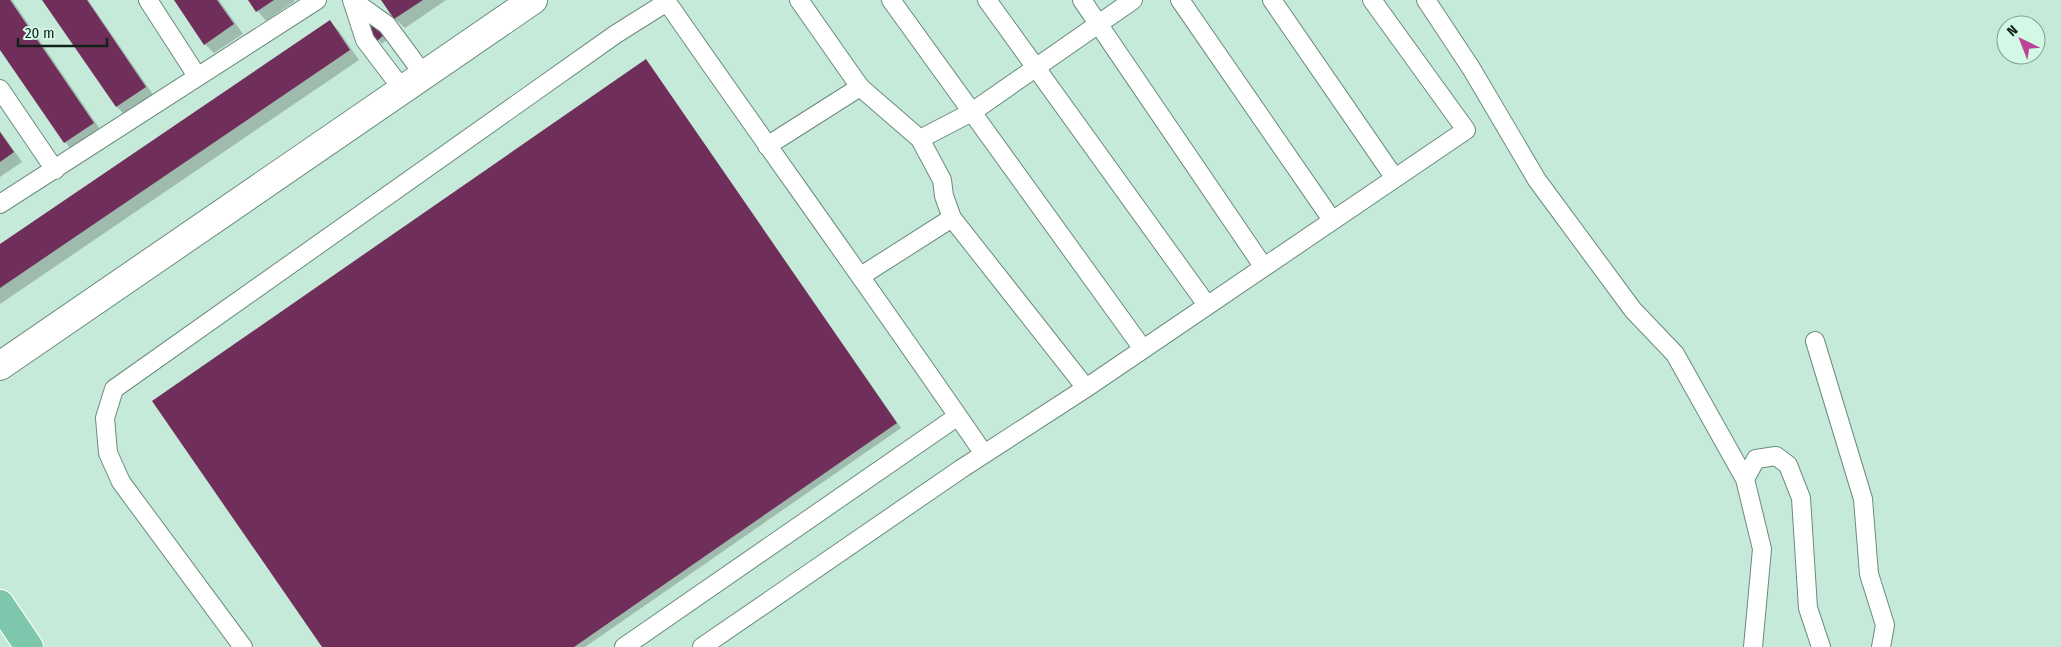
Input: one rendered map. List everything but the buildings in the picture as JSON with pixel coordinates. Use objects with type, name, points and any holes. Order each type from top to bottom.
[{"type":"main road","points":[[0,604],[29,647]]},
{"type":"street","points":[[0,366],[534,0]]},
{"type":"lane","points":[[148,0],[197,76]]},
{"type":"lane","points":[[0,204],[317,0]]},
{"type":"lane","points":[[352,0],[365,40],[414,82]]},
{"type":"lane","points":[[352,0],[387,25],[414,82]]},
{"type":"lane","points":[[799,0],[860,87],[920,139],[942,180],[944,196],[952,218],[1086,388]]},
{"type":"lane","points":[[891,0],[1143,348]]},
{"type":"lane","points":[[987,0],[1207,305]]},
{"type":"lane","points":[[1082,0],[1263,266]]},
{"type":"lane","points":[[920,139],[972,112],[1133,0]]},
{"type":"lane","points":[[1180,0],[1332,220]]},
{"type":"lane","points":[[1272,0],[1394,177]]},
{"type":"lane","points":[[702,647],[984,454],[1086,388],[1394,177],[1466,130],[1372,0]]},
{"type":"lane","points":[[1426,0],[1471,68],[1537,180],[1633,310],[1675,354],[1745,479],[1762,549],[1754,647]]},
{"type":"lane","points":[[244,647],[121,482],[108,453],[105,418],[114,389],[608,40],[668,1],[767,146],[861,276],[984,454]]},
{"type":"lane","points":[[767,146],[860,87]]},
{"type":"lane","points":[[0,89],[55,170]]},
{"type":"lane","points":[[861,276],[952,218]]},
{"type":"lane","points":[[1815,340],[1862,499],[1869,574],[1885,625],[1881,647]]},
{"type":"lane","points":[[624,647],[958,416]]},
{"type":"lane","points":[[1745,479],[1756,460],[1776,456],[1788,465],[1801,498],[1808,608],[1821,647]]}]
